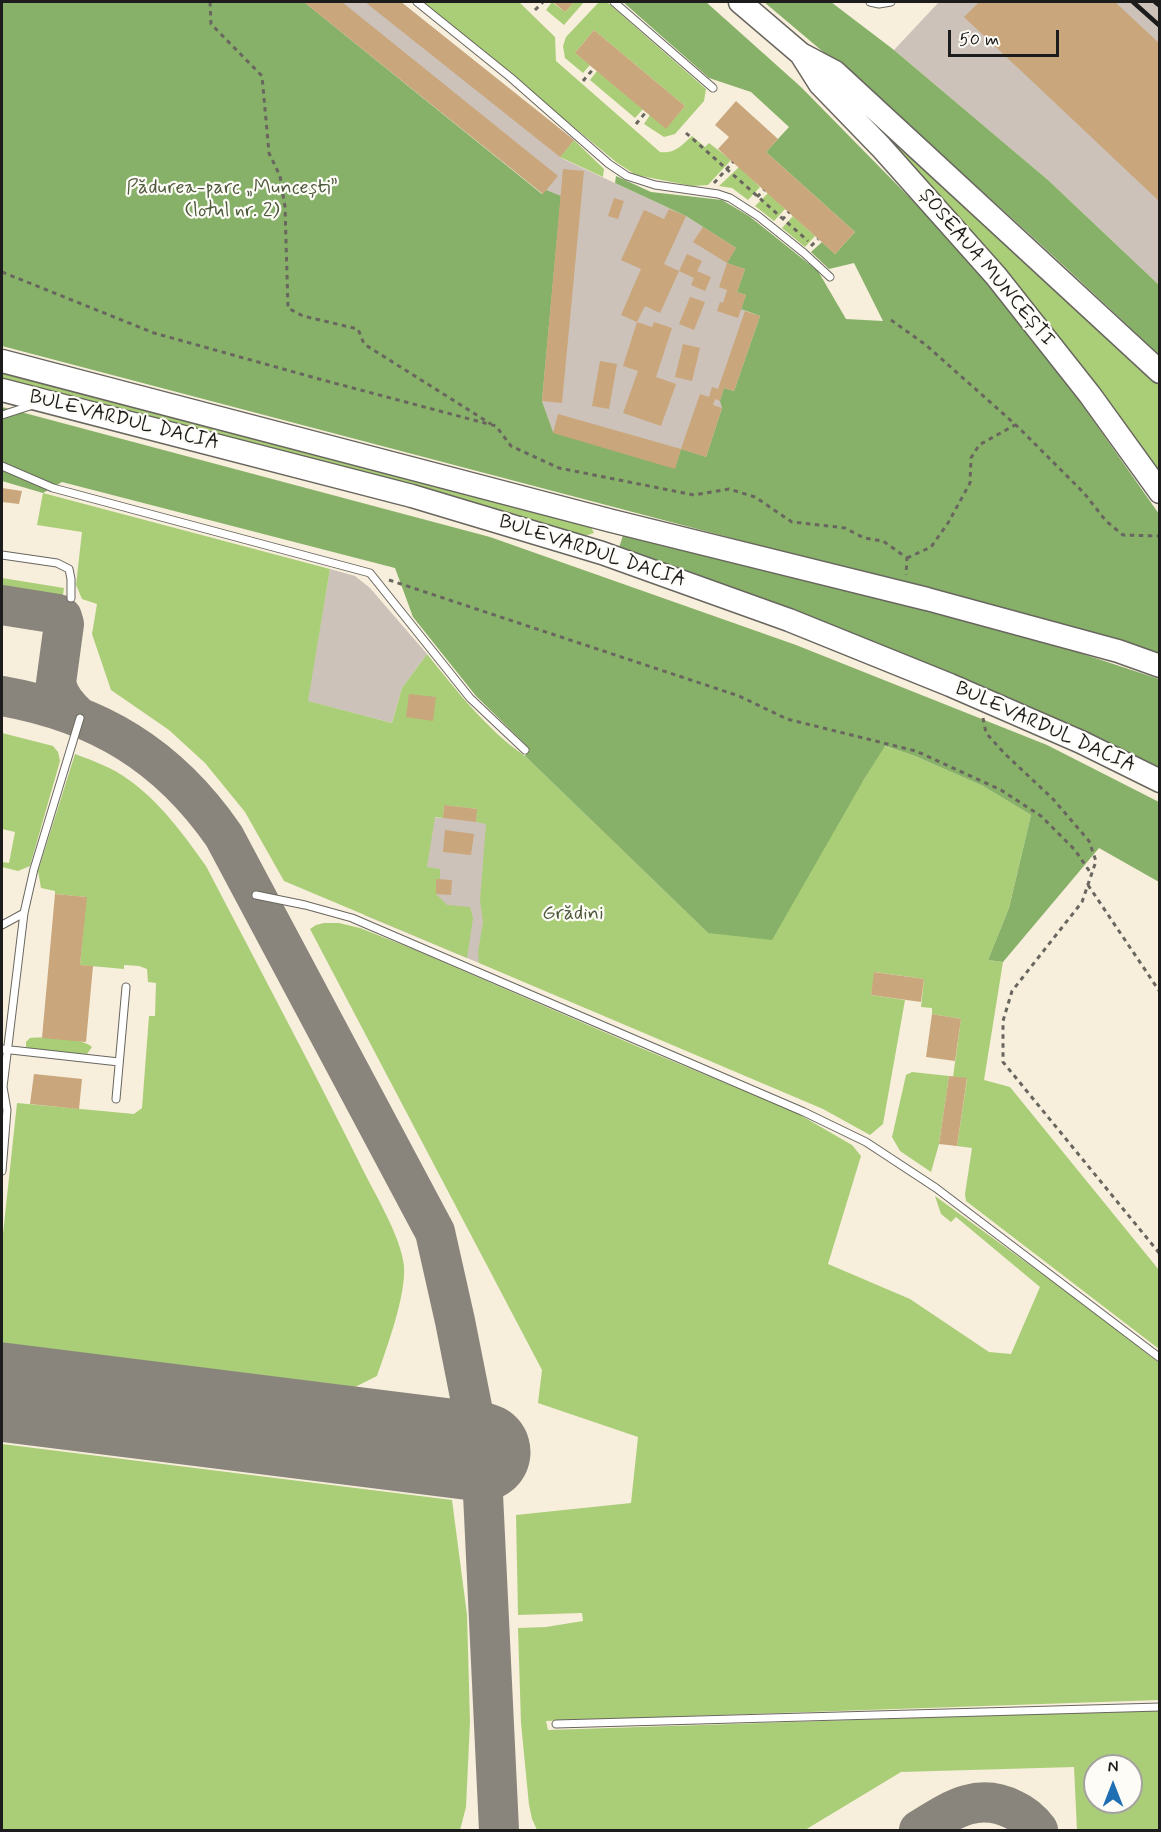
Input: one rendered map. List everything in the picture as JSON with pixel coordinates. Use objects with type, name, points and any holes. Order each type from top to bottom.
[{"type":"main road","name":"ȘOSEAUA MUNCEȘTI","points":[[740,2],[801,54],[835,72],[1160,372]]},
{"type":"main road","name":"ȘOSEAUA MUNCEȘTI","points":[[801,54],[820,84],[882,147],[996,276],[1090,395],[1160,492]]},
{"type":"main road","name":"BULEVARDUL DACIA","points":[[2,361],[612,521],[906,594],[1118,651],[1160,666]]},
{"type":"main road","name":"BULEVARDUL DACIA","points":[[2,390],[412,496],[602,553],[789,620],[982,699],[1081,742],[1160,781]]},
{"type":"main road","points":[[602,553],[612,521]]},
{"type":"lane","points":[[417,2],[627,176],[655,185],[706,192],[730,198],[804,253],[830,277]]},
{"type":"lane","points":[[614,2],[713,88]]},
{"type":"lane","points":[[870,2],[879,4],[891,2]]},
{"type":"lane","points":[[2,415],[19,408],[51,401]]},
{"type":"lane","points":[[2,466],[53,488],[370,573],[470,698],[525,750]]},
{"type":"lane","points":[[2,555],[57,562],[69,569],[71,598]]},
{"type":"lane","points":[[2,1171],[8,1110],[3,1087],[4,1049],[24,913],[34,869],[80,718]]},
{"type":"lane","points":[[256,895],[352,918],[804,1112],[867,1142],[936,1188],[1160,1358]]},
{"type":"lane","points":[[2,925],[24,913]]},
{"type":"lane","points":[[116,1099],[126,987]]},
{"type":"lane","points":[[4,1049],[119,1062]]},
{"type":"lane","points":[[556,1724],[1160,1707]]},
{"type":"path","points":[[210,2],[211,24],[262,76],[269,153],[280,176],[285,207],[288,308],[303,316],[358,329],[364,344],[496,426],[511,446],[559,468],[694,495],[729,489],[755,497],[792,522],[845,528],[864,538],[883,541],[907,558]]},
{"type":"path","points":[[536,10],[543,2]]},
{"type":"path","points":[[583,81],[594,68]]},
{"type":"path","points":[[636,124],[646,112]]},
{"type":"path","points":[[686,133],[813,245]]},
{"type":"path","points":[[706,192],[733,162]]},
{"type":"path","points":[[746,208],[764,190]]},
{"type":"path","points":[[2,272],[154,333],[319,380],[496,426]]},
{"type":"path","points":[[891,320],[926,345],[1015,424],[1084,493],[1114,528],[1123,535],[1160,536]]},
{"type":"path","points":[[907,558],[931,547],[948,523],[970,483],[971,458],[979,445],[1015,424]]},
{"type":"path","points":[[906,594],[907,558]]},
{"type":"path","points":[[370,573],[739,696],[787,719],[916,751],[1001,790],[1041,816],[1075,850],[1092,874]]},
{"type":"path","points":[[982,699],[981,711],[987,733],[1005,754],[1053,799],[1089,841],[1096,861],[1082,902],[1012,991],[1003,1021],[1003,1062],[1160,1254]]},
{"type":"path","points":[[1088,885],[1160,992]]},
{"type":"shaded area","points":[[304,2],[401,2],[574,140],[561,158],[686,216],[736,248],[745,269],[737,292],[746,295],[745,311],[760,316],[734,391],[725,388],[722,408],[706,457],[675,469],[553,433],[542,401],[561,196],[543,194]]},
{"type":"shaded area","points":[[939,2],[1159,2],[1159,285],[1048,180],[894,50]]},
{"type":"shaded area","points":[[330,569],[355,576],[370,588],[427,654],[402,688],[392,723],[307,701]]},
{"type":"shaded area","points":[[444,805],[477,809],[509,817],[479,963],[364,915],[378,813],[443,818]]},
{"type":"green space","name":"Pădurea-parc „Muncești” (lotul nr. 2)","points":[[2,2],[304,2],[542,194],[546,190],[561,196],[542,401],[553,432],[675,468],[681,449],[706,457],[722,408],[720,401],[724,388],[734,391],[760,316],[741,309],[746,295],[737,292],[745,269],[727,263],[736,248],[686,216],[615,183],[616,176],[651,192],[722,200],[749,216],[818,271],[846,319],[883,321],[854,263],[829,269],[811,252],[822,242],[835,254],[855,232],[766,152],[789,127],[751,92],[709,78],[623,2],[706,2],[801,87],[911,199],[995,290],[1041,346],[1159,514],[1159,654],[1123,641],[2,346]]},
{"type":"green space","points":[[423,2],[519,2],[555,37],[556,61],[660,152],[674,150],[692,136],[705,147],[709,143],[731,160],[708,185],[692,186],[636,175],[616,162]]},
{"type":"green space","points":[[552,2],[565,12],[574,2],[584,2],[564,25],[546,10]]},
{"type":"green space","points":[[599,2],[607,2],[706,89],[704,101],[675,134],[664,137],[644,124],[650,115],[666,128],[685,106],[594,30],[575,53],[590,65],[583,73],[565,58],[563,46],[566,37]]},
{"type":"green space","points":[[764,2],[831,2],[894,50],[1048,180],[1159,285],[1159,355],[964,175]]},
{"type":"green space","points":[[597,71],[643,109],[635,118],[590,80]]},
{"type":"green space","points":[[871,119],[996,230],[1159,385],[1159,476],[868,122]]},
{"type":"green space","points":[[574,140],[604,169],[603,177],[560,157]]},
{"type":"green space","points":[[739,167],[760,187],[748,200],[732,188],[719,186]]},
{"type":"green space","points":[[768,193],[785,209],[774,221],[755,206]]},
{"type":"green space","points":[[793,216],[815,236],[805,247],[782,228]]},
{"type":"green space","points":[[2,370],[589,523],[594,533],[582,537],[2,381]]},
{"type":"green space","points":[[2,407],[490,537],[796,645],[1047,745],[1159,802],[1159,882],[1099,848],[1003,962],[988,960],[1009,908],[1031,815],[983,786],[915,756],[885,746],[772,940],[708,933],[525,756],[529,748],[476,696],[413,617],[395,568],[62,482],[43,493],[2,481]]},
{"type":"green space","name":"Grădini","points":[[43,493],[330,569],[308,701],[392,723],[402,688],[427,654],[497,734],[525,756],[708,933],[863,781],[884,746],[915,756],[983,786],[1031,815],[1009,908],[988,960],[1003,962],[984,1080],[1010,1087],[1159,1270],[1159,1349],[966,1201],[972,1148],[957,1146],[967,1079],[953,1077],[961,1019],[932,1014],[932,1008],[921,1007],[924,979],[875,972],[871,995],[905,1000],[883,1124],[870,1135],[823,1109],[479,963],[478,952],[483,922],[480,900],[486,824],[476,822],[477,809],[444,805],[443,818],[435,817],[427,867],[440,869],[440,880],[436,880],[436,894],[447,905],[470,907],[473,918],[467,958],[284,881],[245,812],[205,763],[169,730],[111,690],[92,634],[97,604],[82,599],[76,585],[82,532],[37,525]]},
{"type":"green space","points":[[624,532],[1013,631],[1159,679],[1159,772],[619,548]]},
{"type":"green space","points":[[2,578],[64,588],[63,595],[59,598],[2,589]]},
{"type":"green space","points":[[2,733],[53,746],[58,752],[60,761],[30,866],[18,871],[2,867],[2,862],[9,863],[15,832],[2,829]]},
{"type":"green space","points":[[75,754],[110,768],[151,798],[206,866],[393,1228],[404,1266],[399,1306],[377,1376],[353,1388],[2,1344],[2,1243],[17,1103],[134,1114],[142,1108],[149,1016],[155,1016],[156,983],[148,982],[147,969],[124,965],[124,969],[80,965],[86,897],[55,894],[55,891],[41,888],[38,871]]},
{"type":"green space","points":[[324,923],[339,923],[360,928],[413,949],[795,1112],[852,1145],[861,1156],[828,1264],[910,1299],[989,1352],[1011,1354],[1040,1287],[956,1217],[951,1222],[941,1214],[935,1196],[1078,1300],[1159,1363],[1159,1700],[546,1721],[548,1730],[1159,1710],[1159,1830],[1077,1830],[1074,1767],[901,1772],[805,1830],[537,1830],[529,1805],[521,1723],[518,1628],[546,1627],[583,1621],[582,1613],[518,1615],[516,1515],[631,1503],[638,1437],[538,1403],[542,1370],[310,929]]},
{"type":"green space","points":[[30,1038],[71,1039],[92,1047],[87,1054],[32,1049],[26,1047],[26,1042]]},
{"type":"green space","points":[[912,1072],[949,1076],[939,1144],[931,1172],[900,1151],[892,1137],[906,1075]]},
{"type":"green space","points":[[2,1444],[452,1500],[467,1615],[470,1722],[466,1807],[460,1830],[2,1830]]},
{"type":"building","points":[[304,2],[342,2],[558,176],[543,194]]},
{"type":"building","points":[[365,2],[401,2],[574,140],[560,157]]},
{"type":"building","points":[[553,2],[574,2],[565,12]]},
{"type":"building","points":[[979,2],[1115,2],[1160,44],[1160,202],[964,17]]},
{"type":"building","points":[[594,30],[685,106],[666,129],[575,53]]},
{"type":"building","points":[[736,101],[778,139],[766,152],[855,232],[835,254],[718,149],[729,137],[715,125]]},
{"type":"building","points":[[563,169],[584,171],[562,403],[542,401]]},
{"type":"building","points":[[614,198],[624,201],[618,219],[608,216]]},
{"type":"building","points":[[669,209],[686,216],[664,264],[679,271],[660,313],[645,306],[637,322],[621,315],[641,269],[621,260],[644,210],[664,219]]},
{"type":"building","points":[[703,227],[736,248],[727,263],[693,242]]},
{"type":"building","points":[[687,254],[702,261],[697,271],[711,277],[705,291],[691,285],[694,278],[679,271]]},
{"type":"building","points":[[727,263],[745,269],[737,292],[746,295],[738,318],[717,311],[720,302],[723,303],[727,290],[719,287]]},
{"type":"building","points":[[690,297],[705,302],[694,330],[679,324]]},
{"type":"building","points":[[745,311],[760,316],[734,391],[724,388],[720,401],[715,399],[713,405],[722,408],[706,457],[681,449],[700,394],[709,397],[712,387],[718,389]]},
{"type":"building","points":[[637,322],[652,327],[654,322],[672,328],[656,377],[676,384],[661,426],[623,413],[638,371],[623,366]]},
{"type":"building","points":[[683,344],[700,348],[692,381],[675,377]]},
{"type":"building","points":[[600,361],[617,364],[609,409],[592,406]]},
{"type":"building","points":[[558,414],[681,449],[675,469],[553,433]]},
{"type":"building","points":[[2,488],[22,491],[19,504],[2,502]]},
{"type":"building","points":[[409,694],[436,697],[433,721],[406,717]]},
{"type":"building","points":[[444,805],[477,809],[476,822],[443,818]]},
{"type":"building","points":[[445,830],[474,834],[471,855],[443,852]]},
{"type":"building","points":[[436,879],[452,880],[451,895],[436,894]]},
{"type":"building","points":[[55,894],[87,897],[80,965],[93,966],[86,1042],[42,1038]]},
{"type":"building","points":[[874,972],[924,979],[921,1002],[871,995]]},
{"type":"building","points":[[932,1014],[961,1019],[955,1061],[926,1057]]},
{"type":"building","points":[[34,1074],[82,1079],[79,1109],[30,1104]]},
{"type":"building","points":[[949,1076],[967,1078],[957,1146],[939,1144]]},
{"type":"taxiway","points":[[2,605],[58,614],[62,617],[64,624],[56,683],[65,702],[80,718]]},
{"type":"taxiway","points":[[2,696],[37,704],[100,726],[128,742],[154,761],[179,782],[202,807],[224,836],[435,1232],[481,1452],[499,1830]]},
{"type":"taxiway","points":[[919,1830],[953,1810],[988,1802],[1017,1812],[1038,1830]]},
{"type":"runway","points":[[2,1392],[481,1452]]},
{"type":"railway","points":[[1133,2],[1160,26]]},
{"type":"railway","points":[[1155,2],[1160,6]]}]
